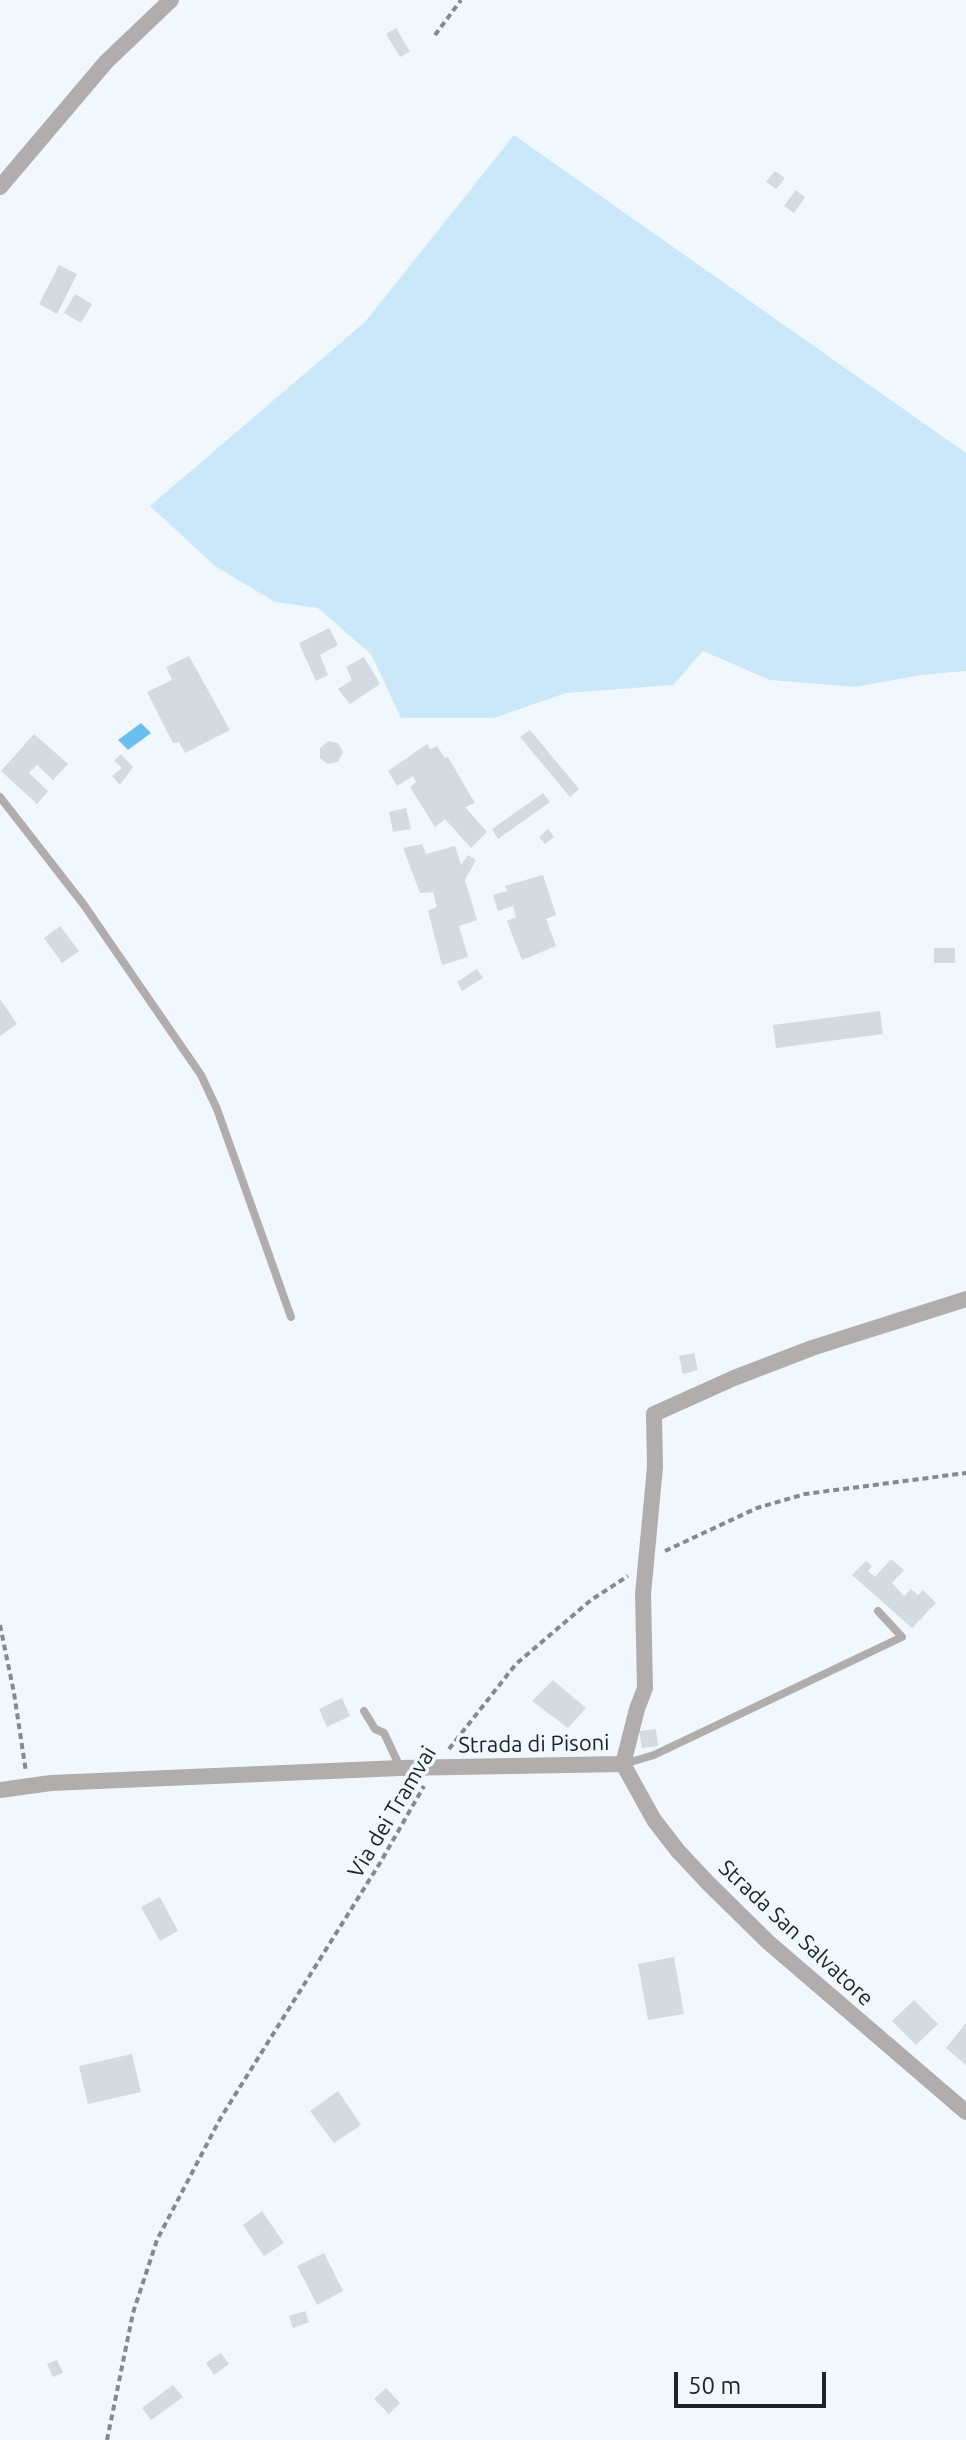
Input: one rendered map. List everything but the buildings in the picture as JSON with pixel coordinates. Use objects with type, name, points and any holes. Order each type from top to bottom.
[{"type":"street","points":[[0,187],[106,62],[171,0]]},
{"type":"street","name":"Strada di Pisoni","points":[[0,1790],[29,1786],[400,1768],[623,1764],[645,1688],[643,1594],[655,1467],[654,1414],[812,1348],[966,1299]]},
{"type":"street","name":"Strada San Salvatore","points":[[623,1764],[654,1820],[708,1883],[768,1942],[966,2112]]},
{"type":"lane","points":[[0,797],[84,905],[201,1075],[217,1109],[291,1317]]},
{"type":"lane","points":[[623,1764],[654,1755],[902,1637],[878,1611]]},
{"type":"lane","points":[[364,1711],[375,1729],[384,1733],[400,1768]]},
{"type":"path","points":[[435,35],[461,0]]},
{"type":"path","name":"Via dei Tramvai","points":[[107,2440],[133,2313],[157,2240],[220,2119],[372,1876],[433,1769],[516,1664],[591,1600],[647,1560],[757,1508],[805,1494],[966,1473]]},
{"type":"path","points":[[0,1625],[29,1786]]},
{"type":"shaded area","points":[[514,135],[966,453],[966,671],[921,675],[855,687],[770,680],[703,651],[673,685],[566,693],[494,718],[401,718],[371,654],[318,608],[275,602],[215,566],[150,506],[365,322]]},
{"type":"water","points":[[141,723],[151,733],[128,750],[118,740]]}]
